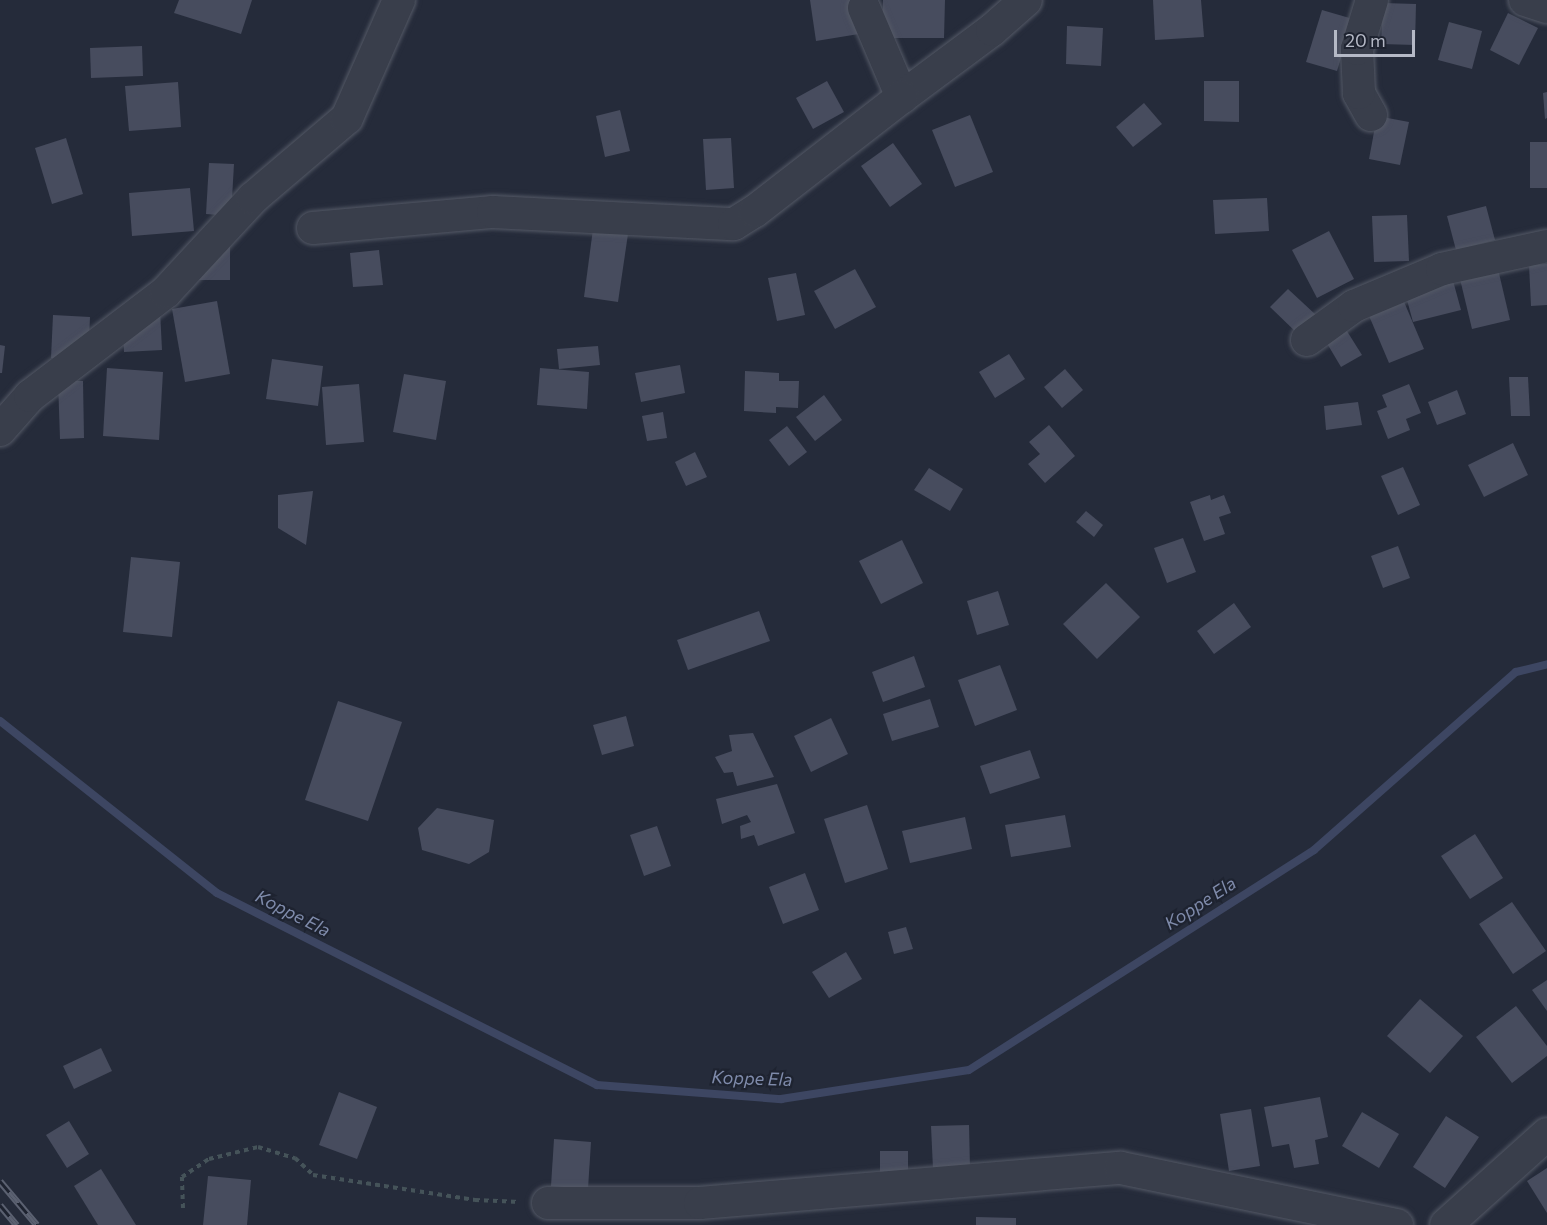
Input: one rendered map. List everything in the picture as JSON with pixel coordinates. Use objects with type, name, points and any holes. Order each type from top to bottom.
[{"type":"street","points":[[0,430],[30,396],[166,292],[253,198],[347,118],[399,0]]},
{"type":"street","points":[[314,228],[493,212],[734,224],[755,211],[992,30],[1026,0]]},
{"type":"street","points":[[1371,115],[1359,93],[1357,49],[1372,0]]},
{"type":"street","points":[[1525,0],[1547,7]]},
{"type":"street","points":[[864,8],[902,97]]},
{"type":"street","points":[[1307,340],[1354,306],[1442,268],[1547,246]]},
{"type":"street","points":[[1446,1225],[1547,1134]]},
{"type":"street","points":[[548,1203],[700,1203],[1121,1168],[1397,1225]]},
{"type":"path","points":[[183,1208],[182,1177],[209,1159],[258,1147],[295,1158],[314,1175],[475,1200],[548,1203]]},
{"type":"building","points":[[179,0],[252,0],[241,34],[174,13]]},
{"type":"building","points":[[810,0],[854,0],[859,34],[816,41]]},
{"type":"building","points":[[883,0],[945,0],[944,38],[882,38]]},
{"type":"building","points":[[1153,0],[1201,0],[1204,37],[1155,40]]},
{"type":"building","points":[[1383,3],[1416,4],[1415,45],[1381,44]]},
{"type":"building","points":[[1322,10],[1353,19],[1337,71],[1306,62]]},
{"type":"building","points":[[1508,13],[1538,28],[1519,65],[1490,50]]},
{"type":"building","points":[[1449,22],[1482,31],[1472,69],[1438,60]]},
{"type":"building","points":[[1067,26],[1103,28],[1101,66],[1066,64]]},
{"type":"building","points":[[142,46],[143,76],[91,78],[90,48]]},
{"type":"building","points":[[827,81],[844,112],[813,129],[796,98]]},
{"type":"building","points":[[1204,81],[1239,81],[1239,122],[1204,121]]},
{"type":"building","points":[[178,82],[181,127],[129,131],[125,86]]},
{"type":"building","points":[[1547,92],[1547,118],[1545,119],[1543,93]]},
{"type":"building","points":[[1144,103],[1162,124],[1133,147],[1116,127]]},
{"type":"building","points":[[620,110],[630,151],[605,157],[596,116]]},
{"type":"building","points":[[970,115],[993,172],[955,187],[932,130]]},
{"type":"building","points":[[1377,116],[1409,122],[1400,165],[1369,159]]},
{"type":"building","points":[[66,138],[83,194],[52,204],[35,148]]},
{"type":"building","points":[[731,138],[734,188],[706,190],[703,139]]},
{"type":"building","points":[[1530,142],[1547,142],[1547,188],[1530,188]]},
{"type":"building","points":[[893,143],[922,184],[890,207],[861,166]]},
{"type":"building","points":[[209,163],[234,164],[231,216],[206,214]]},
{"type":"building","points":[[190,188],[194,231],[132,236],[129,193]]},
{"type":"building","points":[[1267,198],[1269,231],[1215,234],[1213,200]]},
{"type":"building","points":[[1486,206],[1495,240],[1456,250],[1447,216]]},
{"type":"building","points":[[1407,215],[1409,261],[1374,262],[1372,216]]},
{"type":"building","points":[[593,229],[628,234],[618,302],[584,297]]},
{"type":"building","points":[[1329,231],[1354,279],[1317,298],[1292,250]]},
{"type":"building","points":[[230,241],[230,280],[198,280]]},
{"type":"building","points":[[379,250],[383,285],[353,287],[350,253]]},
{"type":"building","points":[[1547,264],[1547,305],[1531,306],[1529,265]]},
{"type":"building","points":[[855,269],[876,307],[835,329],[814,291]]},
{"type":"building","points":[[1498,269],[1510,320],[1472,329],[1460,279]]},
{"type":"building","points":[[796,273],[805,315],[777,321],[768,278]]},
{"type":"building","points":[[1452,277],[1461,310],[1413,322],[1404,289]]},
{"type":"building","points":[[1288,289],[1316,315],[1298,334],[1270,307]]},
{"type":"building","points":[[1402,297],[1424,349],[1389,363],[1367,311]]},
{"type":"building","points":[[217,301],[230,374],[185,382],[172,309]]},
{"type":"building","points":[[160,310],[162,350],[124,352],[122,312]]},
{"type":"building","points":[[53,315],[90,317],[88,361],[51,358]]},
{"type":"building","points":[[1345,328],[1362,355],[1341,367],[1325,340]]},
{"type":"building","points":[[0,345],[5,346],[2,373],[0,373]]},
{"type":"building","points":[[598,346],[600,365],[559,369],[557,349]]},
{"type":"building","points":[[1009,354],[1025,379],[995,398],[979,372]]},
{"type":"building","points":[[272,359],[323,366],[318,406],[266,399]]},
{"type":"building","points":[[680,365],[685,393],[641,402],[635,373]]},
{"type":"building","points":[[107,368],[163,372],[159,440],[103,436]]},
{"type":"building","points":[[540,368],[589,372],[587,409],[537,405]]},
{"type":"building","points":[[1065,369],[1083,390],[1062,408],[1044,387]]},
{"type":"building","points":[[745,371],[779,373],[779,381],[799,381],[798,408],[776,407],[776,413],[744,411]]},
{"type":"building","points":[[404,374],[446,381],[436,440],[393,432]]},
{"type":"building","points":[[1509,377],[1528,377],[1530,416],[1511,416]]},
{"type":"building","points":[[58,381],[83,381],[84,438],[60,439]]},
{"type":"building","points":[[359,384],[364,442],[326,445],[322,387]]},
{"type":"building","points":[[1409,384],[1421,413],[1406,419],[1410,430],[1388,439],[1377,411],[1387,407],[1382,395]]},
{"type":"building","points":[[1457,390],[1466,414],[1437,425],[1428,402]]},
{"type":"building","points":[[824,395],[842,420],[815,441],[796,417]]},
{"type":"building","points":[[1358,402],[1362,425],[1326,430],[1324,406]]},
{"type":"building","points":[[663,412],[667,438],[647,441],[642,416]]},
{"type":"building","points":[[1049,425],[1075,456],[1045,483],[1028,464],[1040,454],[1029,442]]},
{"type":"building","points":[[787,426],[807,452],[789,466],[769,440]]},
{"type":"building","points":[[1513,443],[1528,475],[1484,497],[1468,465]]},
{"type":"building","points":[[695,452],[707,477],[686,486],[675,462]]},
{"type":"building","points":[[1403,467],[1420,505],[1398,515],[1381,476]]},
{"type":"building","points":[[929,468],[963,489],[950,511],[914,490]]},
{"type":"building","points":[[313,491],[306,545],[278,528],[278,495]]},
{"type":"building","points":[[1210,495],[1211,500],[1224,495],[1231,513],[1219,517],[1225,534],[1204,541],[1190,502]]},
{"type":"building","points":[[1086,511],[1103,525],[1094,537],[1076,522]]},
{"type":"building","points":[[1183,538],[1196,572],[1167,583],[1154,548]]},
{"type":"building","points":[[902,540],[923,583],[881,604],[859,561]]},
{"type":"building","points":[[1398,546],[1410,578],[1383,588],[1371,556]]},
{"type":"building","points":[[131,557],[180,562],[172,637],[123,632]]},
{"type":"building","points":[[1106,583],[1140,617],[1097,659],[1063,624]]},
{"type":"building","points":[[998,591],[1009,625],[977,635],[967,601]]},
{"type":"building","points":[[1234,603],[1251,627],[1214,654],[1197,631]]},
{"type":"building","points":[[759,611],[770,641],[688,670],[677,640]]},
{"type":"building","points":[[914,656],[925,687],[883,702],[872,672]]},
{"type":"building","points":[[1000,665],[1017,710],[975,726],[958,680]]},
{"type":"building","points":[[930,699],[939,727],[892,741],[883,714]]},
{"type":"building","points":[[338,701],[402,722],[368,821],[305,800]]},
{"type":"building","points":[[626,716],[634,746],[602,755],[593,725]]},
{"type":"building","points":[[831,718],[848,754],[811,772],[794,736]]},
{"type":"building","points":[[753,733],[774,777],[737,786],[733,772],[724,773],[715,757],[732,751],[729,735]]},
{"type":"building","points":[[1030,750],[1040,778],[990,794],[980,766]]},
{"type":"building","points":[[777,784],[795,833],[758,846],[754,835],[741,839],[740,826],[751,822],[747,815],[722,824],[716,799]]},
{"type":"building","points":[[867,805],[888,869],[845,883],[824,819]]},
{"type":"building","points":[[437,808],[494,820],[489,852],[469,864],[422,850],[418,828]]},
{"type":"building","points":[[1065,815],[1071,847],[1011,857],[1005,825]]},
{"type":"building","points":[[965,817],[972,849],[910,863],[902,831]]},
{"type":"building","points":[[657,826],[671,866],[644,876],[630,835]]},
{"type":"building","points":[[1475,834],[1503,878],[1470,899],[1441,856]]},
{"type":"building","points":[[805,873],[819,910],[783,924],[769,887]]},
{"type":"building","points":[[1512,902],[1546,951],[1513,974],[1479,924]]},
{"type":"building","points":[[906,927],[913,949],[894,954],[888,932]]},
{"type":"building","points":[[846,952],[862,979],[829,998],[812,972]]},
{"type":"building","points":[[1547,980],[1547,1011],[1532,990]]},
{"type":"building","points":[[1420,999],[1463,1036],[1430,1073],[1387,1036]]},
{"type":"building","points":[[1516,1006],[1547,1046],[1547,1056],[1512,1083],[1476,1037]]},
{"type":"building","points":[[101,1048],[112,1071],[74,1089],[63,1066]]},
{"type":"building","points":[[339,1092],[377,1107],[357,1159],[319,1145]]},
{"type":"building","points":[[1320,1097],[1328,1137],[1315,1140],[1319,1164],[1294,1168],[1289,1144],[1272,1147],[1264,1107]]},
{"type":"building","points":[[1251,1109],[1260,1166],[1229,1171],[1220,1114]]},
{"type":"building","points":[[1362,1112],[1399,1134],[1379,1168],[1342,1146]]},
{"type":"building","points":[[1446,1116],[1479,1137],[1445,1188],[1413,1167]]},
{"type":"building","points":[[69,1121],[89,1154],[67,1168],[46,1135]]},
{"type":"building","points":[[969,1125],[970,1168],[933,1169],[931,1126]]},
{"type":"building","points":[[554,1139],[591,1142],[588,1189],[551,1186]]},
{"type":"building","points":[[880,1151],[908,1151],[908,1184],[880,1184]]},
{"type":"building","points":[[1547,1168],[1547,1213],[1527,1181]]},
{"type":"building","points":[[101,1169],[136,1225],[98,1225],[74,1186]]},
{"type":"building","points":[[208,1176],[251,1180],[247,1225],[203,1225]]},
{"type":"building","points":[[976,1217],[1016,1218],[1016,1225],[976,1225]]},
{"type":"waterway","name":"Koppe Ela","points":[[0,721],[217,893],[597,1085],[781,1099],[969,1070],[1314,850],[1516,672],[1547,664]]},
{"type":"railway","points":[[0,1181],[37,1225]]},
{"type":"railway","points":[[0,1205],[17,1225]]}]
